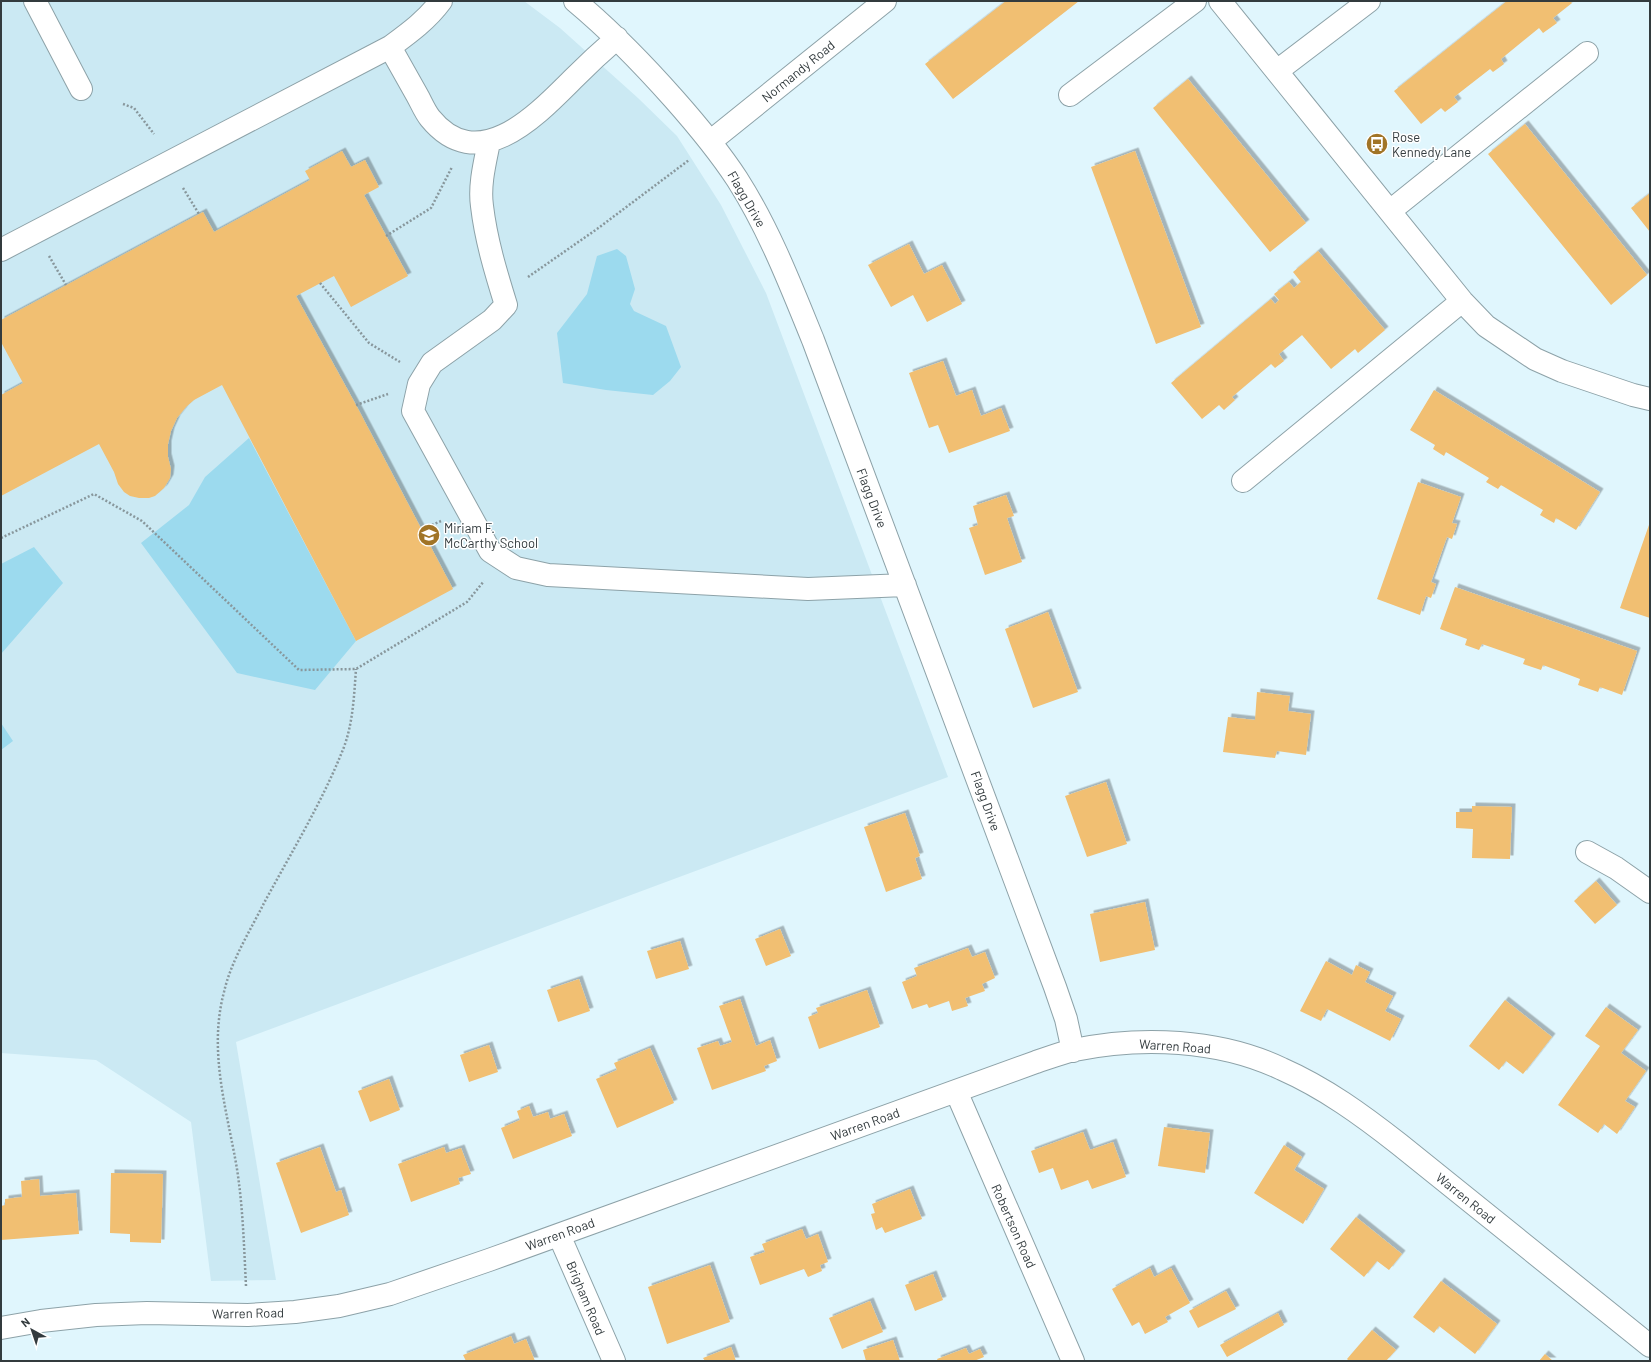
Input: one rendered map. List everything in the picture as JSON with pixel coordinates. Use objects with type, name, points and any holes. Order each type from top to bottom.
[{"type":"street","points":[[35,1],[81,89]]},
{"type":"street","points":[[1,250],[390,47],[416,28],[435,10],[441,1]]},
{"type":"street","name":"Flagg Drive","points":[[575,1],[617,38],[647,68],[711,141],[738,180],[760,220],[791,285],[813,340],[1055,987],[1066,1019],[1073,1050]]},
{"type":"street","name":"Normandy Road","points":[[711,141],[885,1]]},
{"type":"street","points":[[1070,95],[1195,1]]},
{"type":"street","points":[[1220,1],[1462,301],[1486,326],[1535,359],[1562,371],[1633,395],[1650,399]]},
{"type":"street","points":[[1277,71],[1369,1]]},
{"type":"street","points":[[390,47],[430,118],[441,129],[456,139],[473,144],[489,142],[506,136],[544,108],[617,38]]},
{"type":"street","points":[[1390,211],[1587,53]]},
{"type":"street","points":[[489,142],[484,172],[482,205],[495,272],[506,305],[492,320],[432,363],[419,384],[413,411],[490,551],[516,568],[548,575],[808,589],[905,585]]},
{"type":"street","points":[[1243,481],[1462,301]]},
{"type":"street","points":[[1587,852],[1616,868],[1650,892]]},
{"type":"street","name":"Warren Road","points":[[1,1328],[41,1321],[104,1315],[147,1313],[248,1315],[295,1312],[339,1306],[390,1294],[440,1278],[1036,1062],[1073,1050],[1110,1045],[1143,1043],[1210,1047],[1241,1054],[1281,1068],[1319,1088],[1358,1112],[1650,1346]]},
{"type":"street","name":"Robertson Road","points":[[956,1091],[1073,1361]]},
{"type":"street","name":"Brigham Road","points":[[559,1235],[614,1361]]},
{"type":"path","points":[[123,104],[134,108],[154,134]]},
{"type":"path","points":[[502,292],[540,270],[694,156]]},
{"type":"path","points":[[386,236],[431,208],[453,164]]},
{"type":"path","points":[[183,188],[199,214]]},
{"type":"path","points":[[49,256],[66,285]]},
{"type":"path","points":[[320,283],[369,343],[423,376]]},
{"type":"path","points":[[1,538],[94,494],[142,521],[299,670],[356,668],[467,602],[502,559]]},
{"type":"path","points":[[248,1315],[242,1217],[237,1170],[218,1063],[218,1020],[224,990],[242,945],[311,818],[343,751],[352,712],[356,668]]},
{"type":"shaded area","name":"Miriam F. McCarthy School","points":[[1,1],[524,1],[560,28],[638,98],[677,136],[721,205],[766,293],[948,777],[236,1042],[276,1280],[211,1281],[191,1122],[96,1060],[1,1053]]},
{"type":"shaded area","points":[[617,249],[626,256],[635,289],[630,304],[634,311],[666,326],[681,367],[670,381],[653,395],[606,390],[563,383],[557,333],[587,294],[597,256]]},
{"type":"shaded area","points":[[249,438],[356,641],[315,690],[237,673],[141,543],[189,505],[205,477]]},
{"type":"shaded area","points":[[34,547],[63,583],[1,654],[1,564]]},
{"type":"shaded area","points":[[1,723],[13,741],[1,750]]},
{"type":"building","points":[[1006,1],[1079,1],[953,99],[925,64]]},
{"type":"building","points":[[1507,1],[1570,1],[1572,3],[1553,18],[1557,23],[1543,33],[1539,28],[1501,59],[1504,64],[1493,72],[1490,69],[1454,97],[1458,102],[1445,112],[1441,108],[1421,124],[1394,91]]},
{"type":"building","points":[[1188,79],[1306,223],[1270,252],[1153,108]]},
{"type":"building","points":[[1525,124],[1647,275],[1611,305],[1488,154]]},
{"type":"building","points":[[342,151],[351,167],[365,160],[379,187],[364,195],[408,276],[351,307],[334,276],[296,296],[356,405],[453,589],[356,641],[222,385],[194,400],[177,418],[171,431],[168,444],[168,457],[171,469],[170,478],[164,488],[155,496],[149,498],[139,498],[130,496],[124,492],[118,484],[114,472],[99,444],[1,496],[1,395],[23,383],[1,342],[1,320],[203,212],[214,232],[310,180],[305,171]]},
{"type":"building","points":[[1135,151],[1201,327],[1156,344],[1091,167]]},
{"type":"building","points":[[1650,193],[1650,232],[1631,208]]},
{"type":"building","points":[[909,244],[924,274],[942,265],[962,304],[927,322],[913,295],[891,307],[868,265]]},
{"type":"building","points":[[1318,251],[1385,330],[1358,353],[1355,349],[1331,369],[1302,335],[1279,354],[1284,361],[1275,368],[1271,364],[1232,397],[1235,400],[1224,410],[1219,405],[1202,419],[1171,383],[1271,299],[1275,304],[1279,300],[1274,294],[1289,282],[1294,288],[1301,282],[1293,272]]},
{"type":"building","points":[[943,361],[956,396],[972,390],[981,416],[1001,408],[1010,431],[949,453],[938,425],[929,428],[909,373]]},
{"type":"building","points":[[1434,390],[1600,492],[1576,530],[1556,518],[1554,523],[1540,515],[1543,510],[1501,485],[1498,489],[1486,482],[1489,478],[1446,452],[1444,456],[1433,449],[1435,445],[1410,430]]},
{"type":"building","points":[[1418,482],[1461,497],[1452,523],[1457,524],[1452,539],[1447,537],[1431,582],[1436,584],[1431,598],[1426,596],[1420,615],[1377,599]]},
{"type":"building","points":[[1006,495],[1014,516],[1007,518],[1022,562],[985,575],[969,528],[978,525],[973,506]]},
{"type":"building","points":[[1650,522],[1650,618],[1620,608]]},
{"type":"building","points":[[1455,587],[1637,651],[1622,695],[1600,687],[1598,692],[1578,685],[1580,679],[1543,665],[1541,670],[1523,664],[1525,659],[1482,644],[1479,650],[1465,645],[1467,639],[1440,629]]},
{"type":"building","points":[[1048,612],[1078,692],[1033,708],[1005,629]]},
{"type":"building","points":[[1257,692],[1290,696],[1288,711],[1311,714],[1306,755],[1277,751],[1275,758],[1223,752],[1228,717],[1255,720]]},
{"type":"building","points":[[1106,782],[1127,844],[1087,857],[1065,796]]},
{"type":"building","points":[[1472,806],[1512,807],[1510,859],[1472,858],[1473,829],[1456,828],[1456,812],[1472,812]]},
{"type":"building","points":[[905,813],[920,856],[915,858],[922,879],[886,892],[864,827]]},
{"type":"building","points":[[1596,881],[1617,905],[1595,924],[1574,901]]},
{"type":"building","points":[[1145,902],[1155,950],[1100,962],[1090,914]]},
{"type":"building","points":[[780,929],[791,956],[766,966],[755,939]]},
{"type":"building","points":[[680,941],[689,969],[656,979],[647,951]]},
{"type":"building","points":[[968,948],[972,957],[985,952],[995,978],[982,984],[985,991],[965,998],[968,1006],[952,1011],[949,1001],[929,1008],[927,1004],[912,1009],[902,982],[917,976],[914,968]]},
{"type":"building","points":[[1326,961],[1352,975],[1356,965],[1370,972],[1365,982],[1393,996],[1385,1011],[1401,1019],[1390,1041],[1327,1009],[1321,1021],[1300,1011]]},
{"type":"building","points":[[579,979],[590,1011],[558,1022],[547,990]]},
{"type":"building","points":[[867,990],[880,1027],[819,1049],[808,1017],[818,1013],[816,1008]]},
{"type":"building","points":[[740,999],[756,1046],[770,1040],[777,1061],[764,1066],[766,1071],[712,1090],[697,1048],[718,1041],[720,1046],[732,1042],[719,1006]]},
{"type":"building","points":[[1505,1000],[1552,1037],[1523,1074],[1506,1061],[1499,1070],[1469,1046]]},
{"type":"building","points":[[1606,1007],[1638,1030],[1621,1053],[1646,1071],[1625,1101],[1635,1107],[1617,1134],[1604,1124],[1598,1133],[1558,1105],[1600,1046],[1585,1036]]},
{"type":"building","points":[[489,1045],[498,1072],[469,1082],[460,1055]]},
{"type":"building","points":[[650,1048],[674,1103],[617,1128],[596,1079],[617,1070],[614,1063]]},
{"type":"building","points":[[389,1079],[400,1110],[370,1122],[358,1091]]},
{"type":"building","points":[[529,1106],[533,1117],[548,1112],[550,1119],[564,1114],[572,1136],[513,1159],[501,1128],[520,1120],[517,1111]]},
{"type":"building","points":[[1164,1127],[1210,1133],[1205,1173],[1158,1166]]},
{"type":"building","points":[[1083,1132],[1090,1150],[1113,1142],[1126,1177],[1092,1189],[1088,1180],[1061,1190],[1053,1168],[1039,1173],[1031,1151]]},
{"type":"building","points":[[1284,1145],[1302,1157],[1294,1170],[1324,1189],[1303,1224],[1254,1193]]},
{"type":"building","points":[[320,1147],[336,1192],[341,1190],[349,1215],[301,1233],[276,1163]]},
{"type":"building","points":[[444,1147],[446,1153],[461,1148],[471,1174],[458,1178],[460,1184],[411,1202],[398,1164]]},
{"type":"building","points":[[111,1173],[163,1174],[161,1243],[130,1242],[130,1234],[110,1233]]},
{"type":"building","points":[[39,1179],[40,1196],[76,1193],[79,1234],[1,1240],[1,1206],[5,1205],[5,1199],[22,1197],[21,1181]]},
{"type":"building","points":[[910,1189],[922,1219],[885,1233],[882,1227],[876,1230],[871,1214],[875,1213],[872,1204]]},
{"type":"building","points":[[1356,1217],[1402,1254],[1389,1270],[1377,1261],[1364,1277],[1330,1249]]},
{"type":"building","points":[[802,1229],[806,1239],[818,1234],[828,1262],[820,1265],[822,1271],[808,1277],[804,1269],[760,1285],[750,1257],[765,1252],[762,1244]]},
{"type":"building","points":[[710,1265],[730,1322],[667,1344],[648,1287]]},
{"type":"building","points":[[1150,1268],[1154,1277],[1171,1268],[1190,1303],[1165,1317],[1168,1322],[1145,1334],[1139,1322],[1132,1326],[1112,1289]]},
{"type":"building","points":[[933,1274],[943,1300],[915,1311],[905,1285]]},
{"type":"building","points":[[1441,1281],[1497,1324],[1475,1354],[1439,1326],[1434,1333],[1413,1317]]},
{"type":"building","points":[[1226,1291],[1236,1309],[1198,1328],[1189,1311]]},
{"type":"building","points":[[870,1301],[883,1332],[842,1349],[829,1318]]},
{"type":"building","points":[[1278,1313],[1284,1325],[1227,1357],[1220,1345]]},
{"type":"building","points":[[1372,1330],[1396,1350],[1386,1361],[1349,1361],[1347,1359]]},
{"type":"building","points":[[511,1336],[514,1344],[526,1339],[535,1361],[466,1361],[463,1355]]},
{"type":"building","points":[[893,1340],[900,1361],[866,1361],[863,1350]]},
{"type":"building","points":[[731,1347],[736,1361],[705,1361],[703,1358]]},
{"type":"building","points":[[966,1348],[969,1354],[980,1349],[984,1357],[974,1361],[938,1361],[937,1359]]},
{"type":"building","points":[[1545,1354],[1553,1361],[1539,1361]]},
{"type":"place","name":"Rose Kennedy Lane","points":[[1377,144]]},
{"type":"place","name":"Miriam F. McCarthy School","points":[[429,535]]}]
